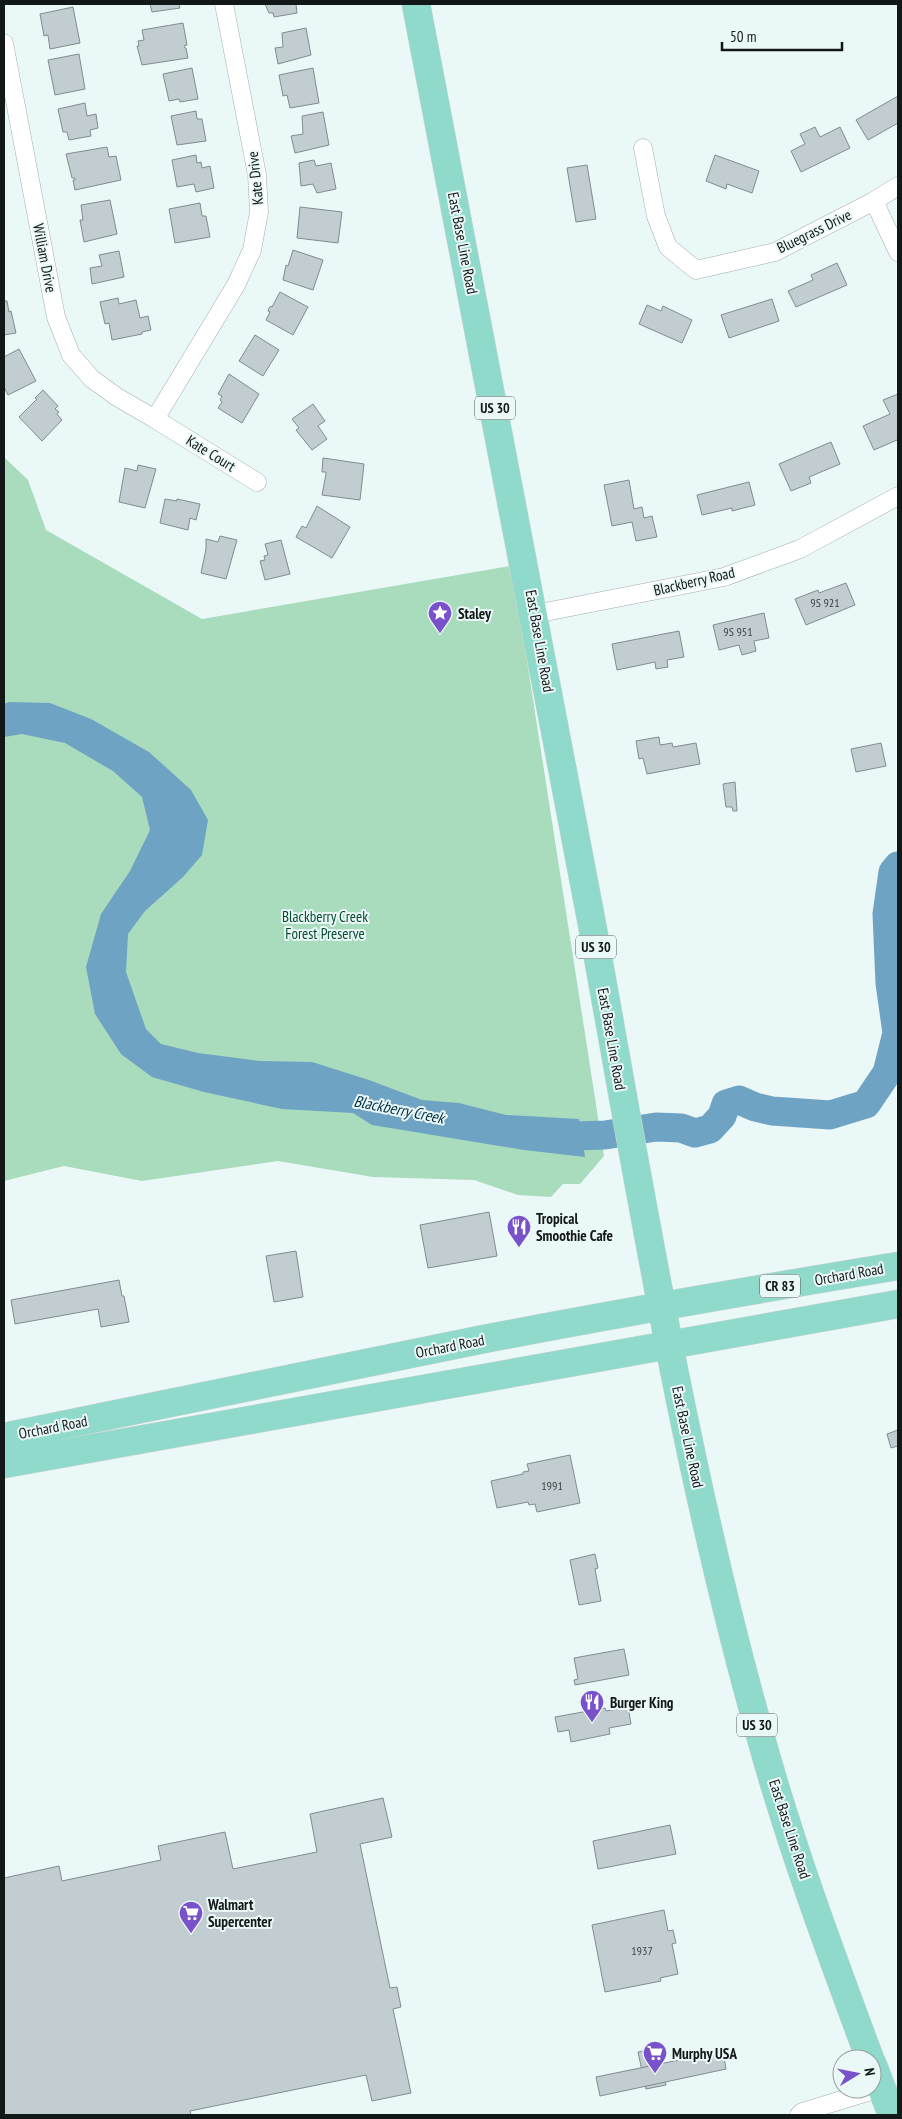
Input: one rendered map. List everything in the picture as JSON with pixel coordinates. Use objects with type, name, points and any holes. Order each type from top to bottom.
[{"type":"main road","name":"East Base Line Road","points":[[416,4],[535,614],[661,1306],[719,1581],[761,1740],[801,1866],[866,2049]]},
{"type":"main road","name":"Orchard Road","points":[[4,1437],[188,1401],[489,1338],[661,1306],[898,1266]]},
{"type":"main road","name":"Orchard Road","points":[[4,1464],[898,1304]]},
{"type":"main road","points":[[882,2088],[892,2115]]},
{"type":"street","name":"Kate Drive","points":[[160,422],[236,285],[252,250],[259,212],[257,175],[224,4]]},
{"type":"street","name":"William Drive","points":[[4,43],[56,317],[71,355],[92,379],[117,397],[160,422]]},
{"type":"street","name":"Bluegrass Drive","points":[[643,148],[656,216],[668,247],[697,270],[775,252],[874,201],[898,186]]},
{"type":"street","points":[[874,201],[898,252]]},
{"type":"street","name":"Kate Court","points":[[160,422],[257,482]]},
{"type":"street","name":"Blackberry Road","points":[[535,614],[724,577],[800,548],[898,496]]},
{"type":"street","points":[[799,2115],[802,2112],[845,2099]]},
{"type":"green space","name":"Blackberry Creek Forest Preserve","points":[[4,457],[28,480],[46,530],[202,619],[510,566],[525,648],[604,1156],[580,1184],[563,1184],[551,1197],[518,1195],[474,1180],[373,1177],[278,1161],[142,1181],[64,1166],[4,1181]]},
{"type":"water","points":[[9,702],[50,703],[91,719],[149,752],[191,790],[208,820],[202,855],[183,877],[145,911],[128,934],[126,972],[146,1029],[161,1044],[198,1053],[260,1061],[312,1062],[369,1080],[422,1100],[459,1103],[506,1115],[579,1119],[585,1157],[524,1150],[372,1125],[353,1113],[282,1109],[204,1092],[152,1077],[121,1054],[95,1014],[86,967],[101,914],[130,871],[150,830],[142,797],[113,771],[65,743],[22,734],[4,737],[4,704]]},
{"type":"building","points":[[150,4],[179,4],[180,8],[152,12]]},
{"type":"building","points":[[265,4],[296,4],[297,13],[274,17],[273,13],[269,13]]},
{"type":"building","points":[[73,7],[80,43],[50,49],[48,35],[44,36],[40,14]]},
{"type":"building","points":[[183,23],[187,45],[184,46],[188,58],[142,65],[137,46],[139,46],[138,41],[144,40],[142,30]]},
{"type":"building","points":[[306,28],[311,55],[278,64],[275,48],[283,47],[282,33]]},
{"type":"building","points":[[79,54],[85,89],[55,95],[48,60]]},
{"type":"building","points":[[192,68],[198,99],[180,102],[179,99],[169,101],[163,74]]},
{"type":"building","points":[[313,68],[319,103],[290,108],[287,95],[283,96],[279,75]]},
{"type":"building","points":[[898,96],[898,123],[868,140],[856,120]]},
{"type":"building","points":[[85,103],[87,116],[96,114],[98,128],[90,130],[91,136],[69,140],[67,132],[63,132],[58,109]]},
{"type":"building","points":[[196,111],[197,119],[202,119],[206,141],[177,145],[171,116]]},
{"type":"building","points":[[323,112],[329,145],[295,153],[291,136],[303,134],[302,116]]},
{"type":"building","points":[[815,127],[820,137],[840,127],[850,148],[801,172],[791,151],[805,144],[800,134]]},
{"type":"building","points":[[107,147],[109,157],[116,156],[121,180],[75,190],[73,180],[75,178],[72,178],[66,154]]},
{"type":"building","points":[[196,155],[197,163],[201,162],[202,168],[210,166],[214,188],[196,192],[194,184],[177,187],[172,160]]},
{"type":"building","points":[[715,155],[759,171],[752,193],[727,184],[726,189],[706,181]]},
{"type":"building","points":[[314,160],[316,166],[331,163],[336,189],[317,193],[313,184],[301,186],[299,163]]},
{"type":"building","points":[[587,165],[596,219],[576,222],[567,168]]},
{"type":"building","points":[[110,200],[117,234],[84,242],[80,220],[83,220],[81,205]]},
{"type":"building","points":[[200,203],[202,216],[206,216],[210,237],[175,243],[169,209]]},
{"type":"building","points":[[300,207],[342,212],[338,243],[297,238]]},
{"type":"building","points":[[293,250],[323,260],[313,290],[283,280],[286,265],[288,266]]},
{"type":"building","points":[[119,251],[124,277],[92,284],[90,268],[102,266],[99,255]]},
{"type":"building","points":[[837,263],[847,285],[796,307],[788,291],[813,280],[811,275]]},
{"type":"building","points":[[280,292],[308,307],[293,335],[266,320],[270,312],[268,311],[269,308],[272,307]]},
{"type":"building","points":[[118,298],[119,304],[136,300],[140,318],[148,316],[151,330],[142,332],[142,334],[112,340],[109,323],[105,324],[100,302]]},
{"type":"building","points":[[772,299],[779,321],[729,338],[721,315]]},
{"type":"building","points":[[4,301],[7,301],[9,312],[11,311],[16,333],[4,335]]},
{"type":"building","points":[[647,305],[661,311],[663,306],[692,320],[682,343],[639,324]]},
{"type":"building","points":[[255,335],[279,350],[263,376],[239,361]]},
{"type":"building","points":[[19,349],[36,381],[8,395],[4,387],[4,357]]},
{"type":"building","points":[[229,374],[259,394],[242,423],[218,408],[222,402],[220,400],[222,396],[218,394]]},
{"type":"building","points":[[43,390],[58,406],[55,409],[59,412],[57,414],[62,420],[42,441],[19,417]]},
{"type":"building","points":[[898,394],[898,442],[897,440],[874,450],[863,426],[890,414],[883,400]]},
{"type":"building","points":[[313,404],[325,421],[318,426],[327,439],[312,450],[296,430],[299,428],[292,419]]},
{"type":"building","points":[[831,442],[840,464],[809,477],[811,483],[791,491],[779,464]]},
{"type":"building","points":[[323,458],[364,464],[360,500],[322,495],[326,474],[326,472],[322,472]]},
{"type":"building","points":[[138,465],[156,469],[145,508],[119,502],[125,468],[137,471]]},
{"type":"building","points":[[629,480],[634,509],[642,507],[644,518],[652,516],[657,537],[636,541],[632,522],[612,526],[604,485]]},
{"type":"building","points":[[749,482],[755,505],[732,511],[732,508],[702,515],[697,495]]},
{"type":"building","points":[[165,499],[177,501],[177,499],[200,504],[196,520],[190,518],[188,530],[160,523]]},
{"type":"building","points":[[317,506],[350,527],[332,558],[296,537],[302,526],[306,528]]},
{"type":"building","points":[[220,536],[237,540],[226,579],[201,573],[206,539],[218,542]]},
{"type":"building","points":[[281,540],[290,574],[265,580],[260,561],[265,560],[264,556],[268,555],[265,544]]},
{"type":"building","points":[[846,583],[855,605],[806,625],[795,599],[818,590],[819,593]]},
{"type":"building","points":[[764,613],[769,638],[754,641],[756,651],[742,655],[739,645],[719,650],[713,625]]},
{"type":"building","points":[[679,631],[684,657],[667,660],[668,667],[656,669],[655,662],[617,670],[612,644]]},
{"type":"building","points":[[659,737],[660,745],[672,743],[673,747],[696,743],[700,764],[647,774],[643,758],[639,759],[636,741]]},
{"type":"building","points":[[881,743],[886,766],[856,772],[851,749]]},
{"type":"building","points":[[735,782],[737,811],[733,811],[732,807],[726,807],[723,784]]},
{"type":"building","points":[[489,1212],[497,1256],[428,1268],[420,1225]]},
{"type":"building","points":[[296,1251],[303,1297],[274,1302],[266,1256]]},
{"type":"building","points":[[119,1280],[129,1322],[101,1327],[98,1309],[15,1324],[11,1300]]},
{"type":"building","points":[[898,1430],[898,1446],[891,1448],[887,1434]]},
{"type":"building","points":[[570,1455],[580,1503],[537,1512],[535,1504],[529,1505],[528,1502],[497,1508],[491,1481],[523,1474],[523,1472],[529,1471],[527,1464]]},
{"type":"building","points":[[595,1554],[598,1568],[595,1569],[601,1601],[579,1605],[570,1560]]},
{"type":"building","points":[[624,1649],[629,1675],[575,1685],[574,1680],[578,1679],[574,1658]]},
{"type":"building","points":[[624,1704],[625,1707],[628,1706],[631,1724],[609,1728],[610,1734],[571,1742],[569,1730],[558,1732],[555,1717],[605,1708],[606,1711],[617,1709],[617,1705]]},
{"type":"building","name":"Walmart Supercenter","points":[[383,1798],[392,1837],[360,1844],[390,1988],[397,1987],[401,2007],[393,2009],[411,2093],[372,2101],[366,2075],[190,2111],[191,2115],[4,2115],[4,1878],[59,1866],[62,1881],[161,1860],[158,1846],[225,1832],[233,1869],[317,1852],[310,1814]]},
{"type":"building","points":[[670,1825],[676,1854],[598,1869],[593,1841]]},
{"type":"building","points":[[664,1910],[668,1931],[673,1930],[676,1943],[672,1944],[678,1974],[660,1978],[661,1981],[605,1992],[592,1925]]},
{"type":"building","points":[[658,2048],[666,2085],[646,2089],[638,2052]]},
{"type":"building","points":[[723,2051],[726,2069],[600,2096],[596,2077]]},
{"type":"waterway","name":"Blackberry Creek","points":[[543,1137],[605,1135],[656,1127],[681,1128],[695,1133],[710,1129],[722,1116],[726,1104],[739,1100],[755,1107],[772,1111],[830,1115],[866,1104],[887,1073],[897,1033],[890,983],[887,914],[893,872],[898,866]]},
{"type":"place","name":"Staley","points":[[440,634]]},
{"type":"place","name":"Tropical Smoothie Cafe","points":[[519,1248]]},
{"type":"place","name":"Burger King","points":[[592,1723]]},
{"type":"place","name":"Walmart Supercenter","points":[[191,1934]]},
{"type":"place","name":"Murphy USA","points":[[655,2074]]}]
